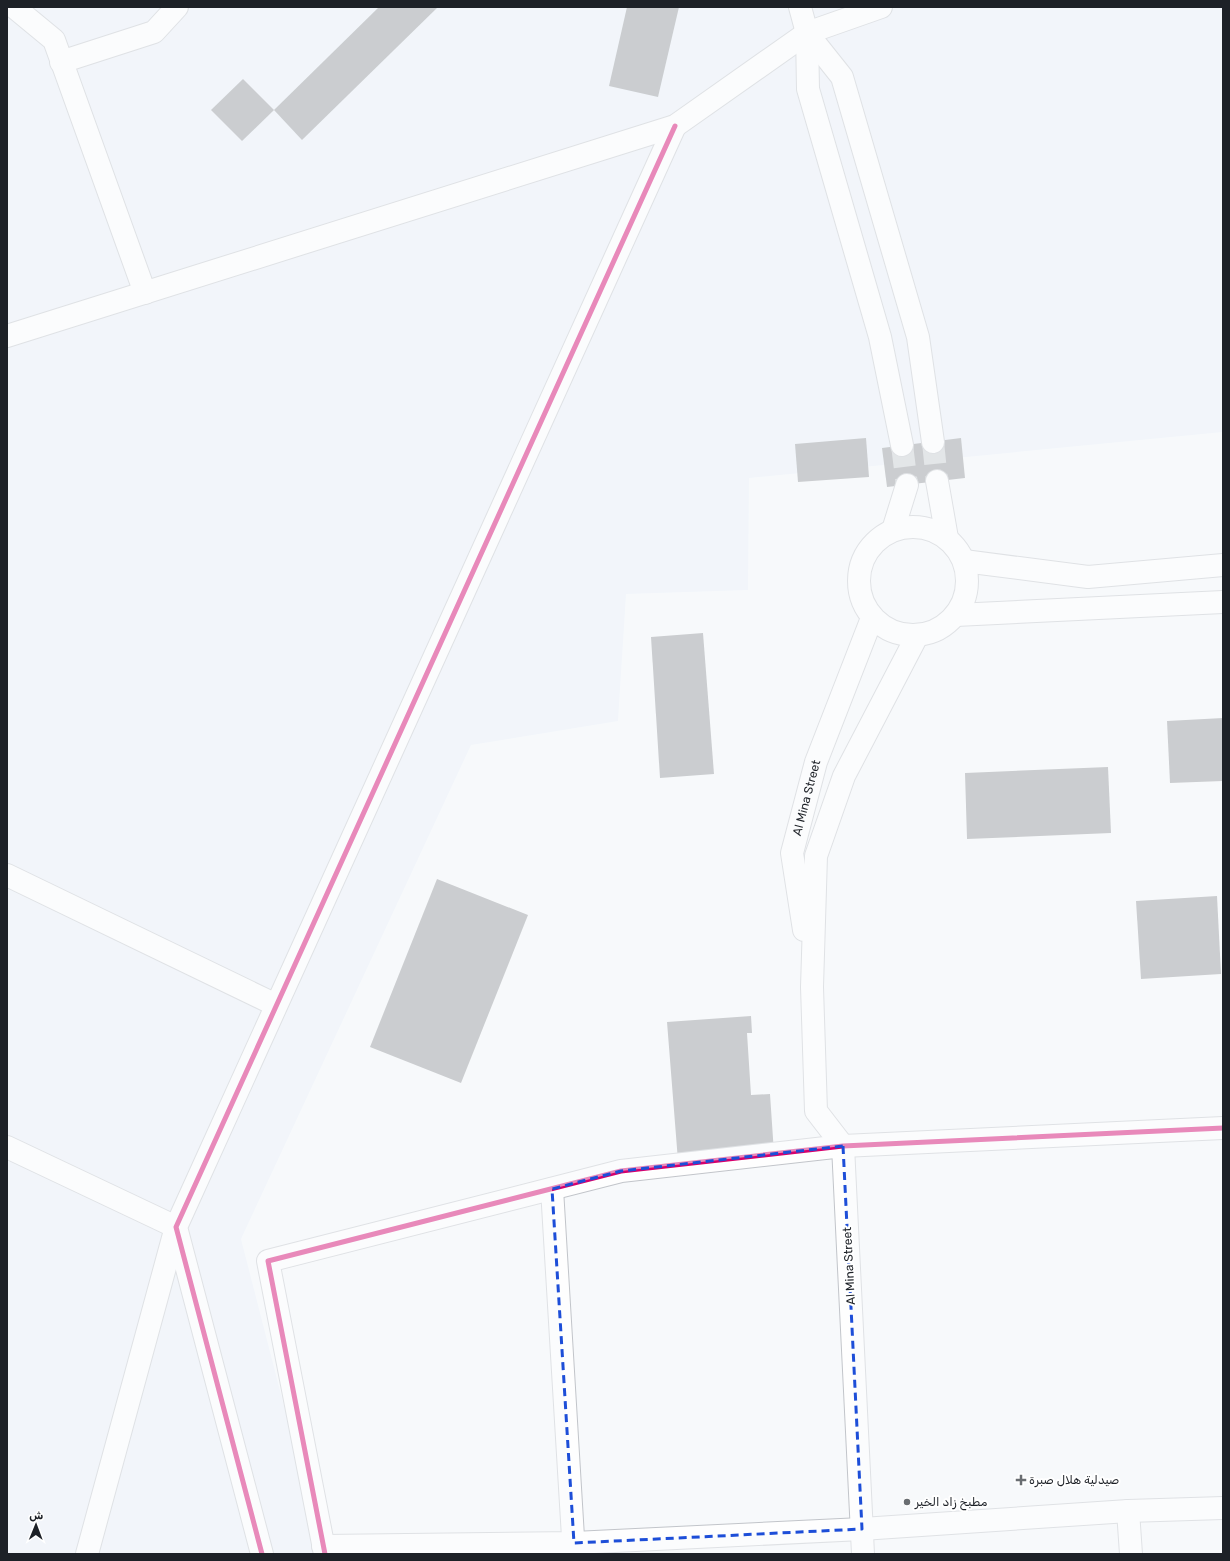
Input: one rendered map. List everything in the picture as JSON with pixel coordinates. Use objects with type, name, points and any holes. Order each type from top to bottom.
[{"type":"street","points":[[14,7],[54,40],[145,293]]},
{"type":"street","points":[[62,62],[154,32],[176,7]]},
{"type":"street","points":[[800,7],[807,33],[808,89],[880,337],[902,445]]},
{"type":"street","points":[[7,336],[675,126],[807,33],[881,7]]},
{"type":"street","points":[[807,33],[842,77],[918,337],[933,442]]},
{"type":"street","points":[[87,1554],[176,1227],[675,126]]},
{"type":"street","points":[[937,481],[947,538]]},
{"type":"street","points":[[893,530],[907,484]]},
{"type":"street","points":[[912,526],[931,529],[947,538],[955,545],[964,561],[968,580],[965,598],[956,615],[942,628],[917,636],[898,634],[881,625],[872,618],[862,601],[858,579],[862,560],[872,544],[893,530],[912,526]]},
{"type":"street","points":[[964,561],[1088,577],[1223,565]]},
{"type":"street","points":[[956,615],[1223,602]]},
{"type":"street","name":"Al Mina Street","points":[[812,987],[792,853],[816,762],[872,618]]},
{"type":"street","name":"Al Mina Street","points":[[863,1554],[843,1146],[816,1111],[812,987],[816,856],[844,776],[917,636]]},
{"type":"street","points":[[7,875],[276,1006]]},
{"type":"street","points":[[1223,1128],[843,1146],[621,1171],[268,1261],[324,1550],[574,1548],[1128,1511],[1223,1508]]},
{"type":"street","points":[[7,1147],[176,1227],[262,1554]]},
{"type":"street","points":[[552,1189],[574,1548]]},
{"type":"street","points":[[1128,1511],[1131,1554]]},
{"type":"highlighted area","points":[[843,1146],[862,1529],[574,1543],[552,1189],[621,1171]]},
{"type":"shaded area","points":[[7,7],[1223,7],[1223,432],[749,478],[748,590],[626,594],[618,721],[471,745],[241,1239],[322,1554],[7,1554]]},
{"type":"building","points":[[379,7],[438,7],[302,140],[274,110]]},
{"type":"building","points":[[627,7],[679,7],[658,97],[609,86]]},
{"type":"building","points":[[243,79],[274,110],[242,141],[211,110]]},
{"type":"building","points":[[866,438],[869,477],[798,482],[795,444]]},
{"type":"building","points":[[961,438],[965,478],[887,487],[882,448]]},
{"type":"building","points":[[703,633],[714,774],[660,778],[651,637]]},
{"type":"building","points":[[1223,718],[1223,781],[1170,783],[1167,721]]},
{"type":"building","points":[[1108,767],[1111,833],[967,839],[965,773]]},
{"type":"building","points":[[437,879],[528,915],[461,1083],[370,1047]]},
{"type":"building","points":[[1217,896],[1221,974],[1141,979],[1136,901]]},
{"type":"building","points":[[751,1016],[752,1033],[747,1033],[751,1095],[770,1094],[774,1153],[678,1161],[667,1022]]},
{"type":"tunnel","points":[[933,442],[937,481]]},
{"type":"tunnel","points":[[902,445],[907,485]]},
{"type":"cycle path","points":[[262,1554],[176,1227],[675,126]]},
{"type":"cycle path","points":[[325,1554],[268,1261],[621,1171],[843,1146],[1223,1128]]},
{"type":"place","name":"صيدلية هلال صبرة","points":[[1021,1480]]},
{"type":"place","name":"مطبخ زاد الخير","points":[[907,1502]]}]
